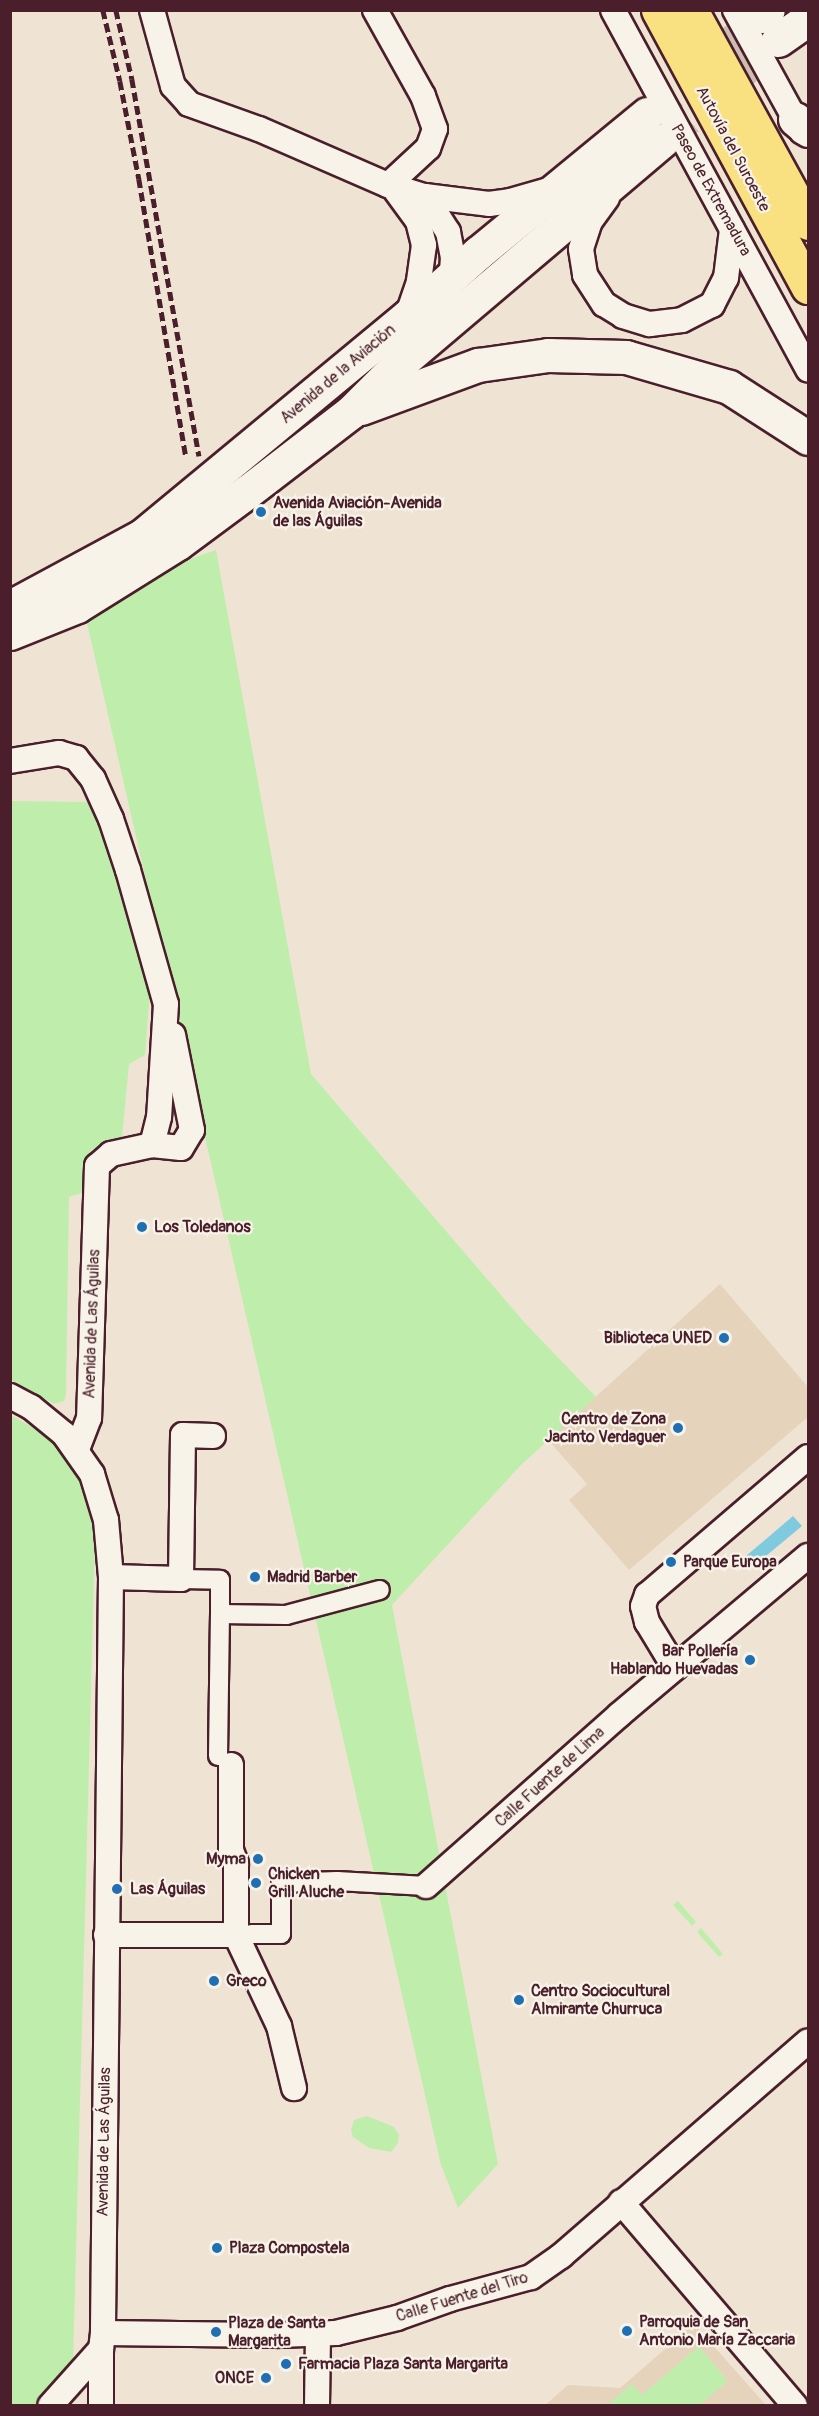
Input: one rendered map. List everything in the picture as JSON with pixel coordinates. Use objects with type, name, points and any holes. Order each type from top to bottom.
[{"type":"highway","name":"Autovía del Suroeste","points":[[658,10],[808,287]]},
{"type":"highway","name":"Autovía del Suroeste","points":[[691,10],[808,223]]},
{"type":"main road","points":[[760,19],[808,19]]},
{"type":"main road","name":"Avenida de la Aviación","points":[[10,607],[142,536],[408,316],[558,187],[655,127],[625,175],[399,363],[351,412],[178,543],[77,606],[10,633]]},
{"type":"main road","points":[[351,412],[478,365],[548,355],[626,357],[729,387],[808,438]]},
{"type":"street","points":[[152,10],[173,86],[189,104],[259,129],[390,186],[425,196],[489,204],[510,201],[558,187]]},
{"type":"street","points":[[375,10],[423,96],[435,129],[428,148],[390,186]]},
{"type":"street","name":"Paseo de Extremadura","points":[[613,10],[808,369]]},
{"type":"street","points":[[760,19],[804,132]]},
{"type":"street","name":"Avenida de la Aviación","points":[[625,175],[590,221],[581,249],[585,274],[591,284],[604,304],[623,316],[650,324],[682,320],[712,305],[726,278],[732,229]]},
{"type":"street","points":[[390,186],[418,221],[424,245],[419,282],[408,316]]},
{"type":"street","points":[[425,196],[448,232],[453,257],[453,275],[448,303],[436,333]]},
{"type":"street","points":[[10,761],[59,753],[76,758],[93,779],[111,819],[166,1004],[159,1117],[152,1145]]},
{"type":"street","name":"Avenida de Las Águilas","points":[[77,1450],[89,1418],[97,1166],[111,1154],[152,1145],[181,1148],[192,1130],[166,1004]]},
{"type":"street","name":"Avenida de Las Águilas","points":[[10,1396],[49,1420],[77,1450],[92,1474],[106,1520],[111,1577],[101,2406]]},
{"type":"street","points":[[181,1579],[183,1435],[213,1436]]},
{"type":"street","points":[[675,1668],[646,1622],[643,1606],[646,1595],[808,1457]]},
{"type":"street","name":"Calle Fuente de Lima","points":[[426,1886],[675,1668],[808,1556]]},
{"type":"street","points":[[111,1577],[220,1580],[224,1761],[231,1850],[236,1864],[244,1935],[279,2026],[294,2088]]},
{"type":"street","points":[[220,1614],[286,1616],[381,1590]]},
{"type":"street","points":[[106,1935],[281,1934],[281,1883],[337,1881],[426,1886]]},
{"type":"street","name":"Calle Fuente del Tiro","points":[[102,2341],[336,2333],[397,2318],[450,2299],[531,2277],[561,2256],[808,2041]]},
{"type":"street","points":[[621,2202],[795,2406]]},
{"type":"street","points":[[318,2335],[318,2406]]},
{"type":"street","points":[[50,2406],[102,2341]]},
{"type":"shaded area","name":"Centro de Zona Jacinto Verdaguer","points":[[720,1284],[808,1387],[808,1417],[629,1570],[569,1500],[587,1484],[548,1440]]},
{"type":"shaded area","points":[[694,2324],[766,2405],[544,2406],[568,2385],[620,2388]]},
{"type":"green space","points":[[216,550],[311,1074],[525,1323],[596,1397],[521,1465],[392,1605],[498,2164],[458,2208],[441,2165],[81,597]]},
{"type":"green space","points":[[11,801],[92,802],[151,979],[145,1055],[129,1064],[122,1138],[91,1150],[85,1192],[69,1197],[66,1395],[64,1401],[54,1404],[11,1380]]},
{"type":"green space","points":[[11,1415],[46,1435],[59,1446],[84,1485],[95,1540],[73,2364],[39,2405],[11,2405]]},
{"type":"green space","points":[[678,1901],[696,1922],[692,1926],[673,1905]]},
{"type":"green space","points":[[701,1928],[723,1954],[719,1957],[697,1932]]},
{"type":"green space","points":[[367,2116],[394,2127],[399,2135],[398,2143],[391,2152],[369,2148],[353,2137],[351,2130],[354,2120]]},
{"type":"green space","points":[[699,2346],[728,2381],[700,2405],[607,2405],[632,2384],[642,2395]]},
{"type":"water","points":[[793,1516],[802,1526],[754,1566],[746,1556]]},
{"type":"tunnel","points":[[647,114],[762,16]]},
{"type":"tunnel","points":[[663,140],[778,40]]},
{"type":"railway","points":[[103,10],[120,81],[139,179],[186,456]]},
{"type":"railway","points":[[116,10],[132,79],[199,456]]},
{"type":"place","name":"Avenida Aviación-Avenida de las Águilas","points":[[261,512]]},
{"type":"place","name":"Los Toledanos","points":[[142,1227]]},
{"type":"place","name":"Biblioteca UNED","points":[[724,1338]]},
{"type":"place","name":"Centro de Zona Jacinto Verdaguer","points":[[678,1428]]},
{"type":"place","name":"Parque Europa","points":[[671,1562]]},
{"type":"place","name":"Madrid Barber","points":[[255,1577]]},
{"type":"place","name":"Bar Pollería Hablando Huevadas","points":[[750,1660]]},
{"type":"place","name":"Myma","points":[[258,1859]]},
{"type":"place","name":"Chicken Grill Aluche","points":[[256,1883]]},
{"type":"place","name":"Las Águilas","points":[[117,1889]]},
{"type":"place","name":"Greco","points":[[214,1981]]},
{"type":"place","name":"Centro Sociocultural Almirante Churruca","points":[[519,2000]]},
{"type":"place","name":"Plaza Compostela","points":[[217,2248]]},
{"type":"place","name":"Parroquia de San Antonio María Zaccaria","points":[[627,2331]]},
{"type":"place","name":"Plaza de Santa Margarita","points":[[216,2332]]},
{"type":"place","name":"Farmacia Plaza Santa Margarita","points":[[286,2364]]},
{"type":"place","name":"ONCE","points":[[266,2378]]}]
